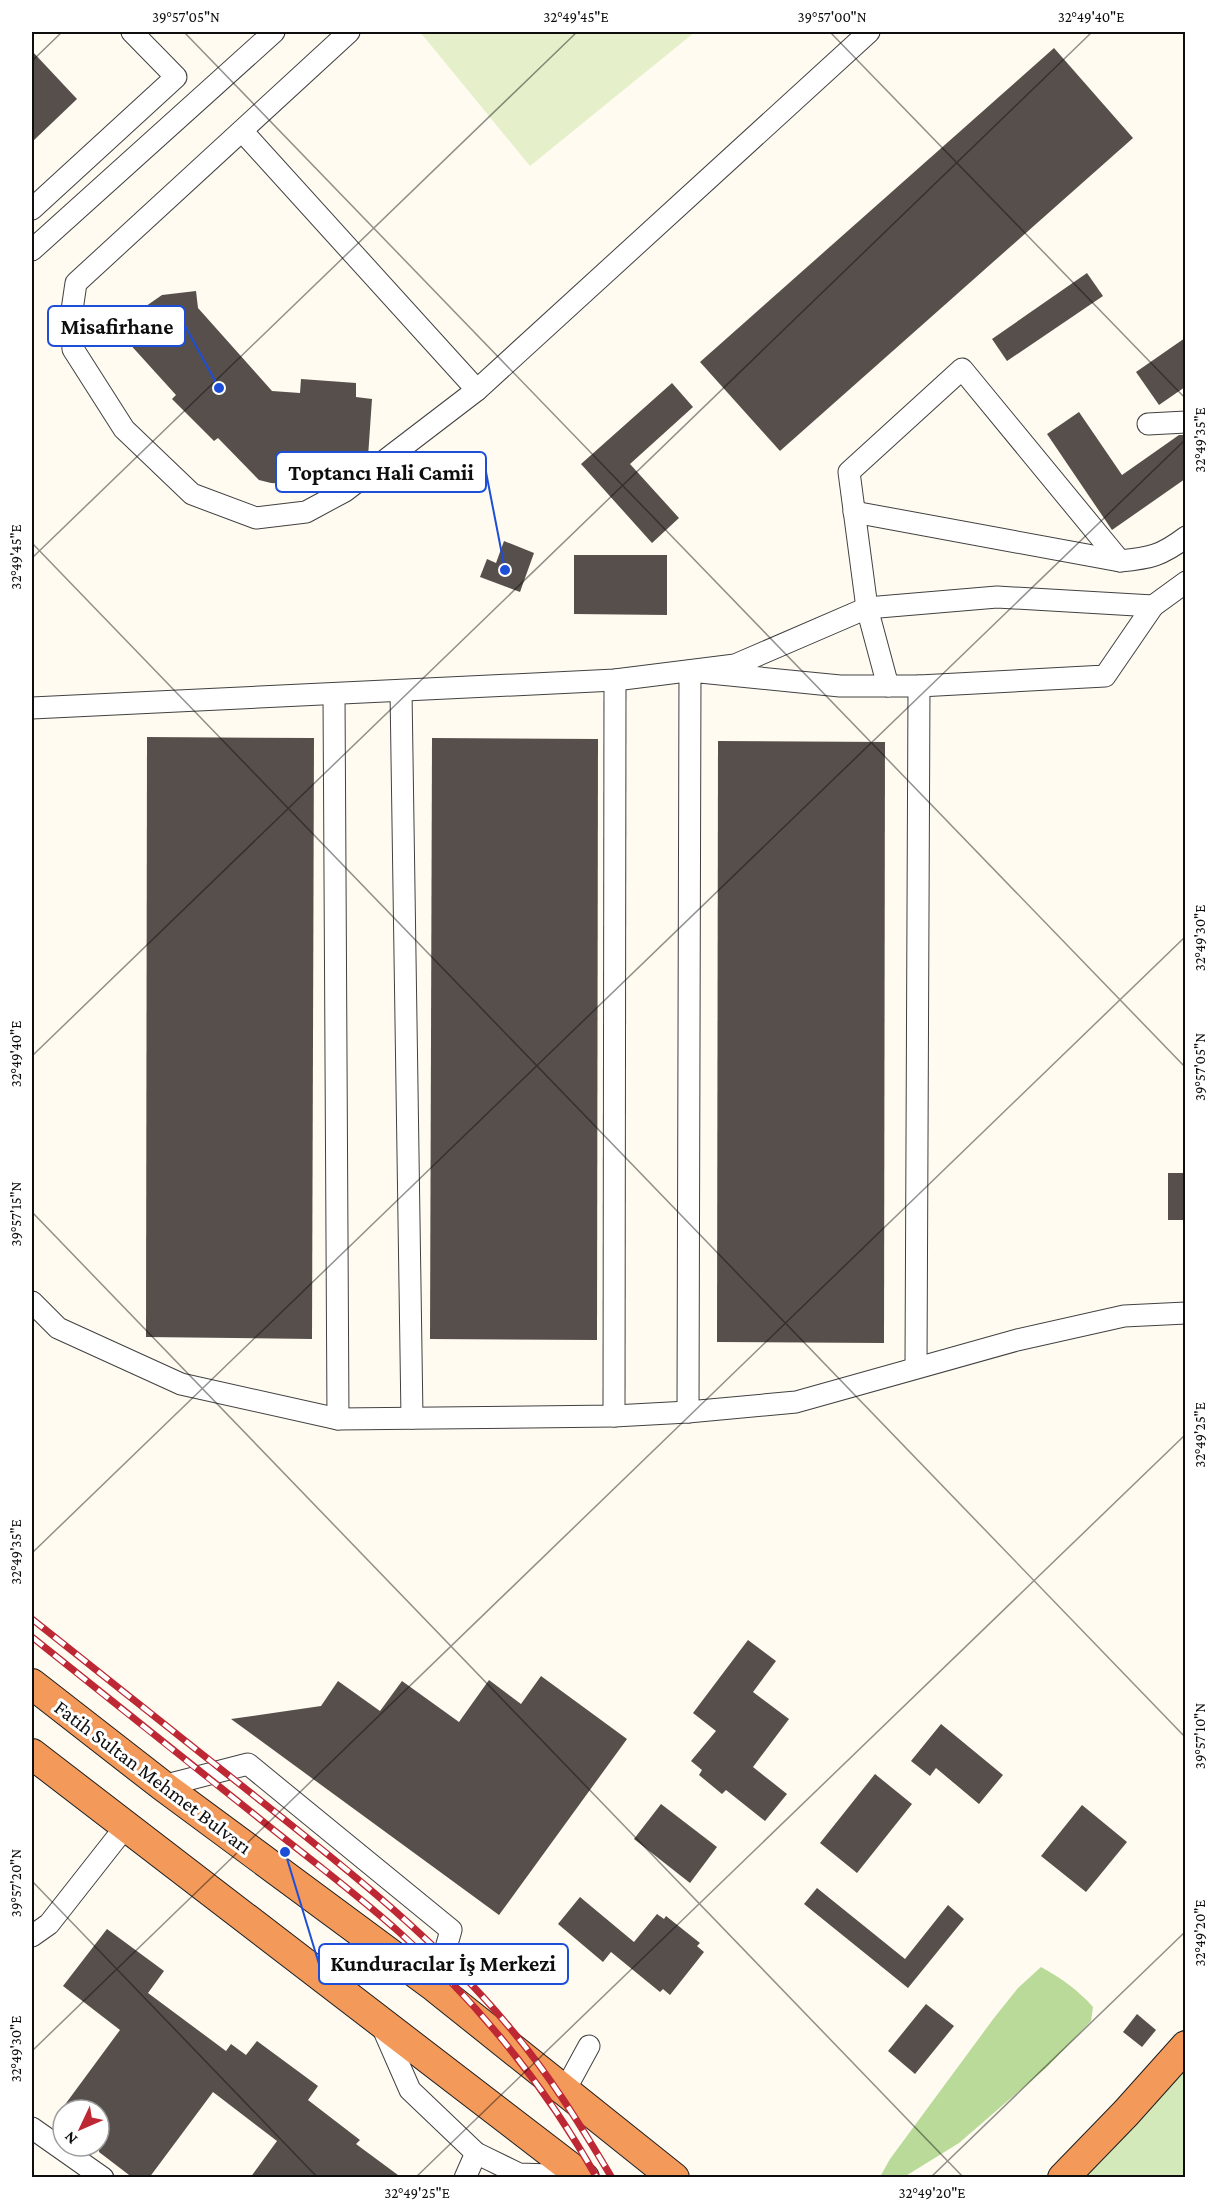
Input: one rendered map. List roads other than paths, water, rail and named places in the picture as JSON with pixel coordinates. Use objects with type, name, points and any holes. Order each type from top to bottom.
[{"type":"highway","name":"Fatih Sultan Mehmet Bulvarı","points":[[32,1684],[162,1786],[435,1987],[674,2178]]},
{"type":"highway","points":[[32,1754],[583,2176]]},
{"type":"highway","points":[[1063,2178],[1126,2114],[1185,2046]]},
{"type":"street","points":[[132,32],[196,100]]},
{"type":"street","points":[[349,32],[76,283],[71,317],[73,349],[124,429],[192,494],[256,518],[306,512],[345,491],[477,390],[869,32]]},
{"type":"street","points":[[32,250],[264,35]]},
{"type":"street","points":[[32,209],[176,77]]},
{"type":"street","points":[[242,131],[477,390]]},
{"type":"street","points":[[888,686],[867,608],[849,472],[962,369],[1120,561]]},
{"type":"street","points":[[1148,424],[1185,422]]},
{"type":"street","points":[[854,512],[1120,561],[1150,558],[1171,549],[1185,537]]},
{"type":"street","points":[[690,670],[840,686],[919,686],[1105,676],[1153,606],[1185,582]]},
{"type":"street","points":[[32,708],[615,680],[735,665],[867,608],[997,597],[1153,606]]},
{"type":"street","points":[[688,1412],[690,670]]},
{"type":"street","points":[[614,1416],[615,680]]},
{"type":"street","points":[[915,1367],[919,686]]},
{"type":"street","points":[[401,691],[412,1418]]},
{"type":"street","points":[[334,694],[338,1419]]},
{"type":"street","points":[[32,1302],[58,1328],[181,1384],[338,1419],[614,1416],[796,1402],[1017,1340],[1124,1316],[1185,1313]]},
{"type":"street","points":[[162,1786],[248,1764],[452,1930],[435,1987]]},
{"type":"street","points":[[32,1936],[49,1924],[126,1826]]},
{"type":"street","points":[[379,2021],[410,2090],[476,2152],[519,2174],[583,2176]]},
{"type":"street","points":[[565,2090],[589,2046]]},
{"type":"street","points":[[32,2128],[103,2178]]},
{"type":"street","points":[[465,2178],[476,2152]]},
{"type":"railway","points":[[32,1619],[331,1857],[425,1938],[483,1997],[524,2046],[564,2101],[612,2178]]},
{"type":"railway","points":[[32,1637],[346,1887],[428,1959],[483,2017],[532,2078],[555,2110],[597,2178]]},
{"type":"place","name":"Misafirhane","points":[[219,388]]},
{"type":"place","name":"Toptancı Hali Camii","points":[[505,570]]},
{"type":"place","name":"Kunduracılar İş Merkezi","points":[[285,1852]]}]
